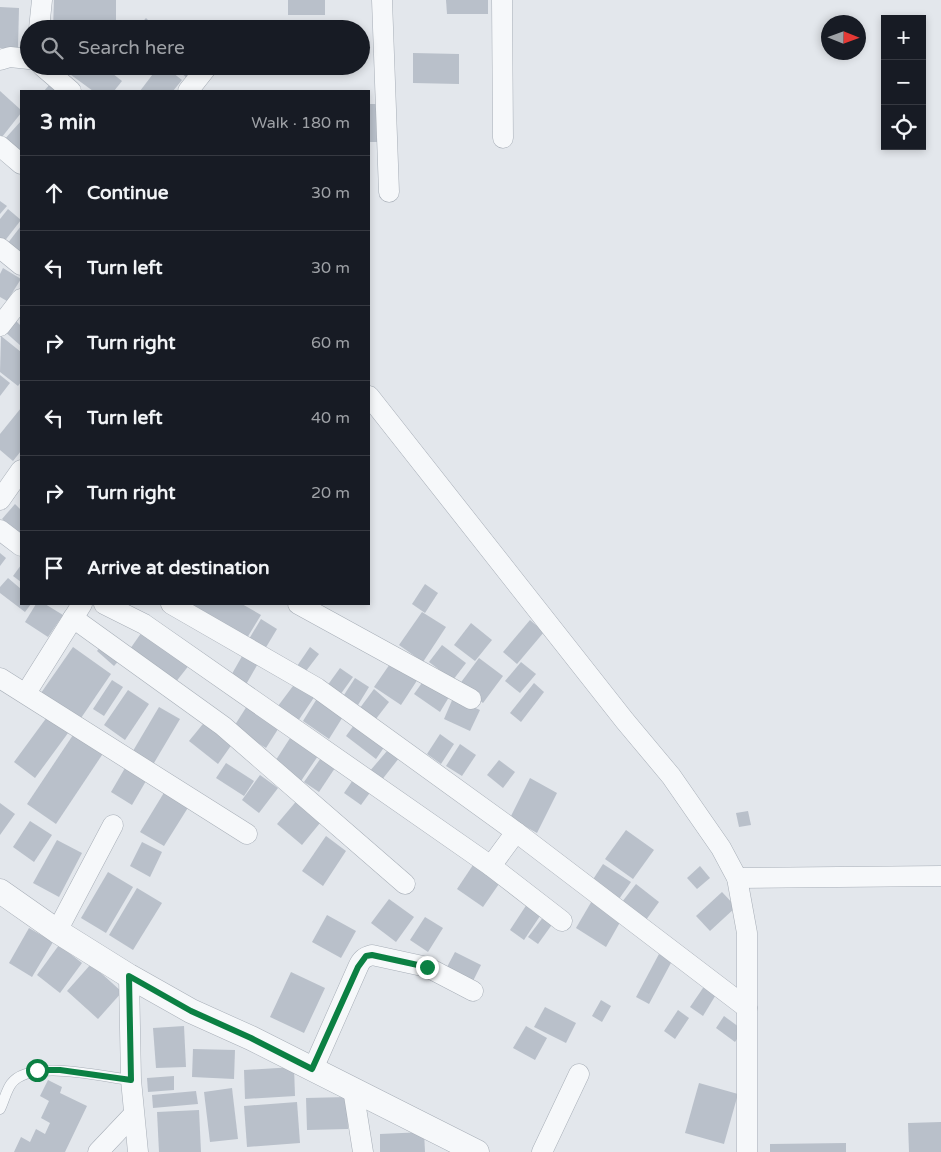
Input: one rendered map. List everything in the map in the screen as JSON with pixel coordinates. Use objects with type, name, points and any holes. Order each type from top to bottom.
[{"type":"street","points":[[40,20],[42,0]]},
{"type":"street","points":[[382,0],[388,192]]},
{"type":"street","points":[[502,0],[503,138]]},
{"type":"street","points":[[0,60],[10,57],[20,58]]},
{"type":"street","points":[[52,75],[70,90]]},
{"type":"street","points":[[189,90],[201,75]]},
{"type":"street","points":[[0,146],[20,163]]},
{"type":"street","points":[[0,248],[20,264]]},
{"type":"street","points":[[0,326],[20,300]]},
{"type":"street","points":[[370,397],[625,721],[671,776],[721,848],[737,878],[747,933],[747,1152]]},
{"type":"street","points":[[10,496],[20,472]]},
{"type":"street","points":[[0,530],[20,545]]},
{"type":"street","points":[[106,605],[144,624],[491,866],[562,921]]},
{"type":"street","points":[[173,605],[317,688],[516,832],[747,1008]]},
{"type":"street","points":[[300,605],[471,699]]},
{"type":"street","points":[[26,693],[78,611],[223,726],[404,884]]},
{"type":"street","points":[[0,678],[247,834]]},
{"type":"street","points":[[57,931],[113,825]]},
{"type":"street","points":[[491,866],[516,832]]},
{"type":"street","points":[[737,878],[941,876]]},
{"type":"street","points":[[0,891],[57,931],[129,976],[191,1011],[251,1038],[477,1152]]},
{"type":"street","points":[[312,1069],[358,967],[366,956],[372,955],[427,967],[474,991]]},
{"type":"street","points":[[129,976],[131,1080],[138,1152]]},
{"type":"street","points":[[542,1152],[579,1074]]},
{"type":"street","points":[[353,1089],[363,1152]]},
{"type":"street","points":[[98,1152],[133,1115]]},
{"type":"lane","points":[[0,1109],[12,1083],[24,1073],[60,1070],[131,1080]]},
{"type":"building","points":[[54,0],[116,0],[116,20],[53,20]]},
{"type":"building","points":[[288,0],[325,0],[325,15],[288,15]]},
{"type":"building","points":[[446,0],[488,0],[488,14],[447,14]]},
{"type":"building","points":[[0,7],[19,8],[18,48],[0,48]]},
{"type":"building","points":[[413,53],[459,54],[459,84],[413,83]]},
{"type":"building","points":[[71,75],[114,75],[122,81],[115,90],[92,90]]},
{"type":"building","points":[[152,75],[176,75],[182,80],[174,90],[141,90]]},
{"type":"building","points":[[50,84],[59,90],[45,90]]},
{"type":"building","points":[[0,91],[20,109],[20,114],[2,137],[0,135]]},
{"type":"building","points":[[370,104],[376,104],[377,142],[370,142]]},
{"type":"building","points":[[20,122],[20,157],[3,141]]},
{"type":"building","points":[[0,201],[7,206],[0,214]]},
{"type":"building","points":[[8,209],[20,221],[0,247],[0,219]]},
{"type":"building","points":[[20,227],[20,260],[4,248]]},
{"type":"building","points":[[3,268],[20,278],[7,301],[0,297],[0,274]]},
{"type":"building","points":[[14,319],[20,325],[20,345],[4,331]]},
{"type":"building","points":[[1,336],[20,351],[20,383],[18,386],[0,372]]},
{"type":"building","points":[[0,375],[10,383],[0,396]]},
{"type":"building","points":[[20,409],[20,452],[13,461],[0,450],[0,434]]},
{"type":"building","points":[[15,504],[20,509],[20,534],[2,519]]},
{"type":"building","points":[[0,553],[6,558],[0,566]]},
{"type":"building","points":[[20,566],[20,581],[13,576]]},
{"type":"building","points":[[8,578],[20,588],[20,605],[30,605],[25,612],[0,593],[0,587]]},
{"type":"building","points":[[425,584],[438,593],[425,613],[412,604]]},
{"type":"building","points":[[35,605],[47,605],[63,615],[48,637],[25,622]]},
{"type":"building","points":[[192,605],[244,605],[261,615],[247,638]]},
{"type":"building","points":[[422,612],[446,627],[423,662],[399,645]]},
{"type":"building","points":[[261,619],[277,629],[265,649],[249,639]]},
{"type":"building","points":[[530,620],[544,632],[517,664],[503,652]]},
{"type":"building","points":[[471,623],[492,640],[475,661],[454,645]]},
{"type":"building","points":[[144,629],[190,664],[175,683],[130,649]]},
{"type":"building","points":[[104,642],[122,657],[114,666],[97,651]]},
{"type":"building","points":[[442,645],[466,663],[453,680],[429,662]]},
{"type":"building","points":[[73,647],[111,674],[79,721],[41,693]]},
{"type":"building","points":[[310,647],[319,654],[303,675],[295,669]]},
{"type":"building","points":[[245,651],[260,660],[244,688],[229,679]]},
{"type":"building","points":[[479,658],[503,676],[483,703],[459,685]]},
{"type":"building","points":[[392,661],[418,679],[401,705],[374,687]]},
{"type":"building","points":[[521,662],[536,674],[520,693],[505,681]]},
{"type":"building","points":[[340,668],[353,677],[340,695],[327,686]]},
{"type":"building","points":[[355,678],[369,687],[358,705],[344,695]]},
{"type":"building","points":[[112,680],[123,687],[104,716],[93,709]]},
{"type":"building","points":[[424,680],[449,697],[440,712],[414,694]]},
{"type":"building","points":[[296,682],[315,696],[298,721],[278,706]]},
{"type":"building","points":[[534,683],[544,692],[521,722],[510,713]]},
{"type":"building","points":[[374,689],[389,702],[372,724],[357,712]]},
{"type":"building","points":[[128,690],[149,704],[125,740],[104,725]]},
{"type":"building","points":[[318,697],[344,715],[329,739],[303,721]]},
{"type":"building","points":[[453,698],[480,710],[470,731],[444,719]]},
{"type":"building","points":[[247,706],[280,726],[266,748],[233,728]]},
{"type":"building","points":[[159,707],[180,719],[151,768],[130,756]]},
{"type":"building","points":[[50,713],[71,729],[35,778],[14,762]]},
{"type":"building","points":[[207,719],[235,740],[218,764],[189,741]]},
{"type":"building","points":[[357,721],[387,743],[376,759],[346,736]]},
{"type":"building","points":[[75,732],[104,752],[56,824],[27,804]]},
{"type":"building","points":[[440,734],[454,744],[441,764],[427,754]]},
{"type":"building","points":[[292,735],[320,753],[301,781],[274,763]]},
{"type":"building","points":[[393,744],[403,753],[381,781],[369,772]]},
{"type":"building","points":[[460,744],[476,755],[462,776],[446,766]]},
{"type":"building","points":[[323,755],[337,765],[319,792],[304,782]]},
{"type":"building","points":[[499,760],[515,772],[503,788],[487,775]]},
{"type":"building","points":[[226,763],[254,781],[244,796],[216,778]]},
{"type":"building","points":[[125,768],[146,781],[132,805],[111,792]]},
{"type":"building","points":[[357,774],[374,787],[361,805],[344,793]]},
{"type":"building","points":[[260,775],[278,788],[259,813],[242,800]]},
{"type":"building","points":[[530,778],[557,793],[537,833],[510,818]]},
{"type":"building","points":[[165,791],[189,806],[164,846],[140,832]]},
{"type":"building","points":[[299,798],[324,818],[302,845],[277,824]]},
{"type":"building","points":[[0,803],[15,814],[0,835]]},
{"type":"building","points":[[748,811],[751,825],[739,827],[736,813]]},
{"type":"building","points":[[30,821],[52,835],[34,862],[13,847]]},
{"type":"building","points":[[626,830],[654,850],[633,879],[605,859]]},
{"type":"building","points":[[326,836],[346,851],[323,886],[302,871]]},
{"type":"building","points":[[57,840],[82,853],[59,897],[33,883]]},
{"type":"building","points":[[142,842],[162,852],[150,877],[130,866]]},
{"type":"building","points":[[475,862],[501,881],[483,907],[457,889]]},
{"type":"building","points":[[603,864],[631,882],[619,899],[592,881]]},
{"type":"building","points":[[700,866],[710,878],[697,889],[687,878]]},
{"type":"building","points":[[108,872],[133,887],[106,933],[81,918]]},
{"type":"building","points":[[636,884],[659,902],[646,920],[622,902]]},
{"type":"building","points":[[137,888],[162,903],[133,950],[109,935]]},
{"type":"building","points":[[722,892],[736,907],[710,931],[696,916]]},
{"type":"building","points":[[389,899],[414,917],[396,942],[371,923]]},
{"type":"building","points":[[593,899],[623,917],[606,947],[576,928]]},
{"type":"building","points":[[529,901],[544,910],[524,940],[510,930]]},
{"type":"building","points":[[547,912],[556,919],[538,944],[528,937]]},
{"type":"building","points":[[327,915],[356,931],[341,958],[312,942]]},
{"type":"building","points":[[425,917],[443,928],[428,952],[410,940]]},
{"type":"building","points":[[29,928],[53,942],[32,977],[9,963]]},
{"type":"building","points":[[59,945],[82,963],[60,993],[37,975]]},
{"type":"building","points":[[455,952],[481,965],[473,981],[447,967]]},
{"type":"building","points":[[659,954],[672,961],[649,1004],[636,997]]},
{"type":"building","points":[[91,964],[122,992],[98,1019],[67,991]]},
{"type":"building","points":[[291,972],[325,988],[304,1033],[270,1017]]},
{"type":"building","points":[[705,985],[717,993],[703,1016],[690,1007]]},
{"type":"building","points":[[601,1000],[611,1006],[602,1022],[592,1016]]},
{"type":"building","points":[[545,1007],[576,1023],[566,1043],[534,1027]]},
{"type":"building","points":[[678,1010],[689,1018],[675,1039],[664,1031]]},
{"type":"building","points":[[724,1016],[743,1030],[735,1042],[716,1028]]},
{"type":"building","points":[[184,1026],[186,1067],[156,1068],[153,1028]]},
{"type":"building","points":[[526,1026],[547,1038],[535,1060],[513,1048]]},
{"type":"building","points":[[193,1049],[235,1050],[234,1079],[192,1077]]},
{"type":"building","points":[[294,1067],[295,1096],[245,1099],[244,1070]]},
{"type":"building","points":[[174,1076],[174,1090],[148,1092],[147,1078]]},
{"type":"building","points":[[48,1080],[62,1087],[60,1093],[87,1106],[65,1152],[14,1152],[21,1137],[30,1142],[36,1129],[45,1134],[50,1123],[41,1118],[49,1101],[40,1096]]},
{"type":"building","points":[[699,1083],[738,1094],[724,1144],[685,1133]]},
{"type":"building","points":[[232,1088],[238,1139],[210,1142],[204,1092]]},
{"type":"building","points":[[196,1091],[198,1104],[153,1108],[152,1095]]},
{"type":"building","points":[[347,1097],[348,1129],[307,1130],[306,1098]]},
{"type":"building","points":[[297,1102],[300,1143],[247,1147],[244,1106]]},
{"type":"building","points":[[199,1110],[201,1152],[159,1152],[157,1112]]},
{"type":"building","points":[[941,1122],[941,1152],[909,1152],[908,1123]]},
{"type":"building","points":[[424,1132],[425,1152],[380,1152],[380,1134]]},
{"type":"building","points":[[846,1143],[846,1152],[770,1152],[770,1144]]},
{"type":"route","points":[[37,1070],[60,1070],[131,1080],[129,976],[191,1011],[251,1038],[312,1069],[358,967],[366,956],[372,955],[427,967]]}]
